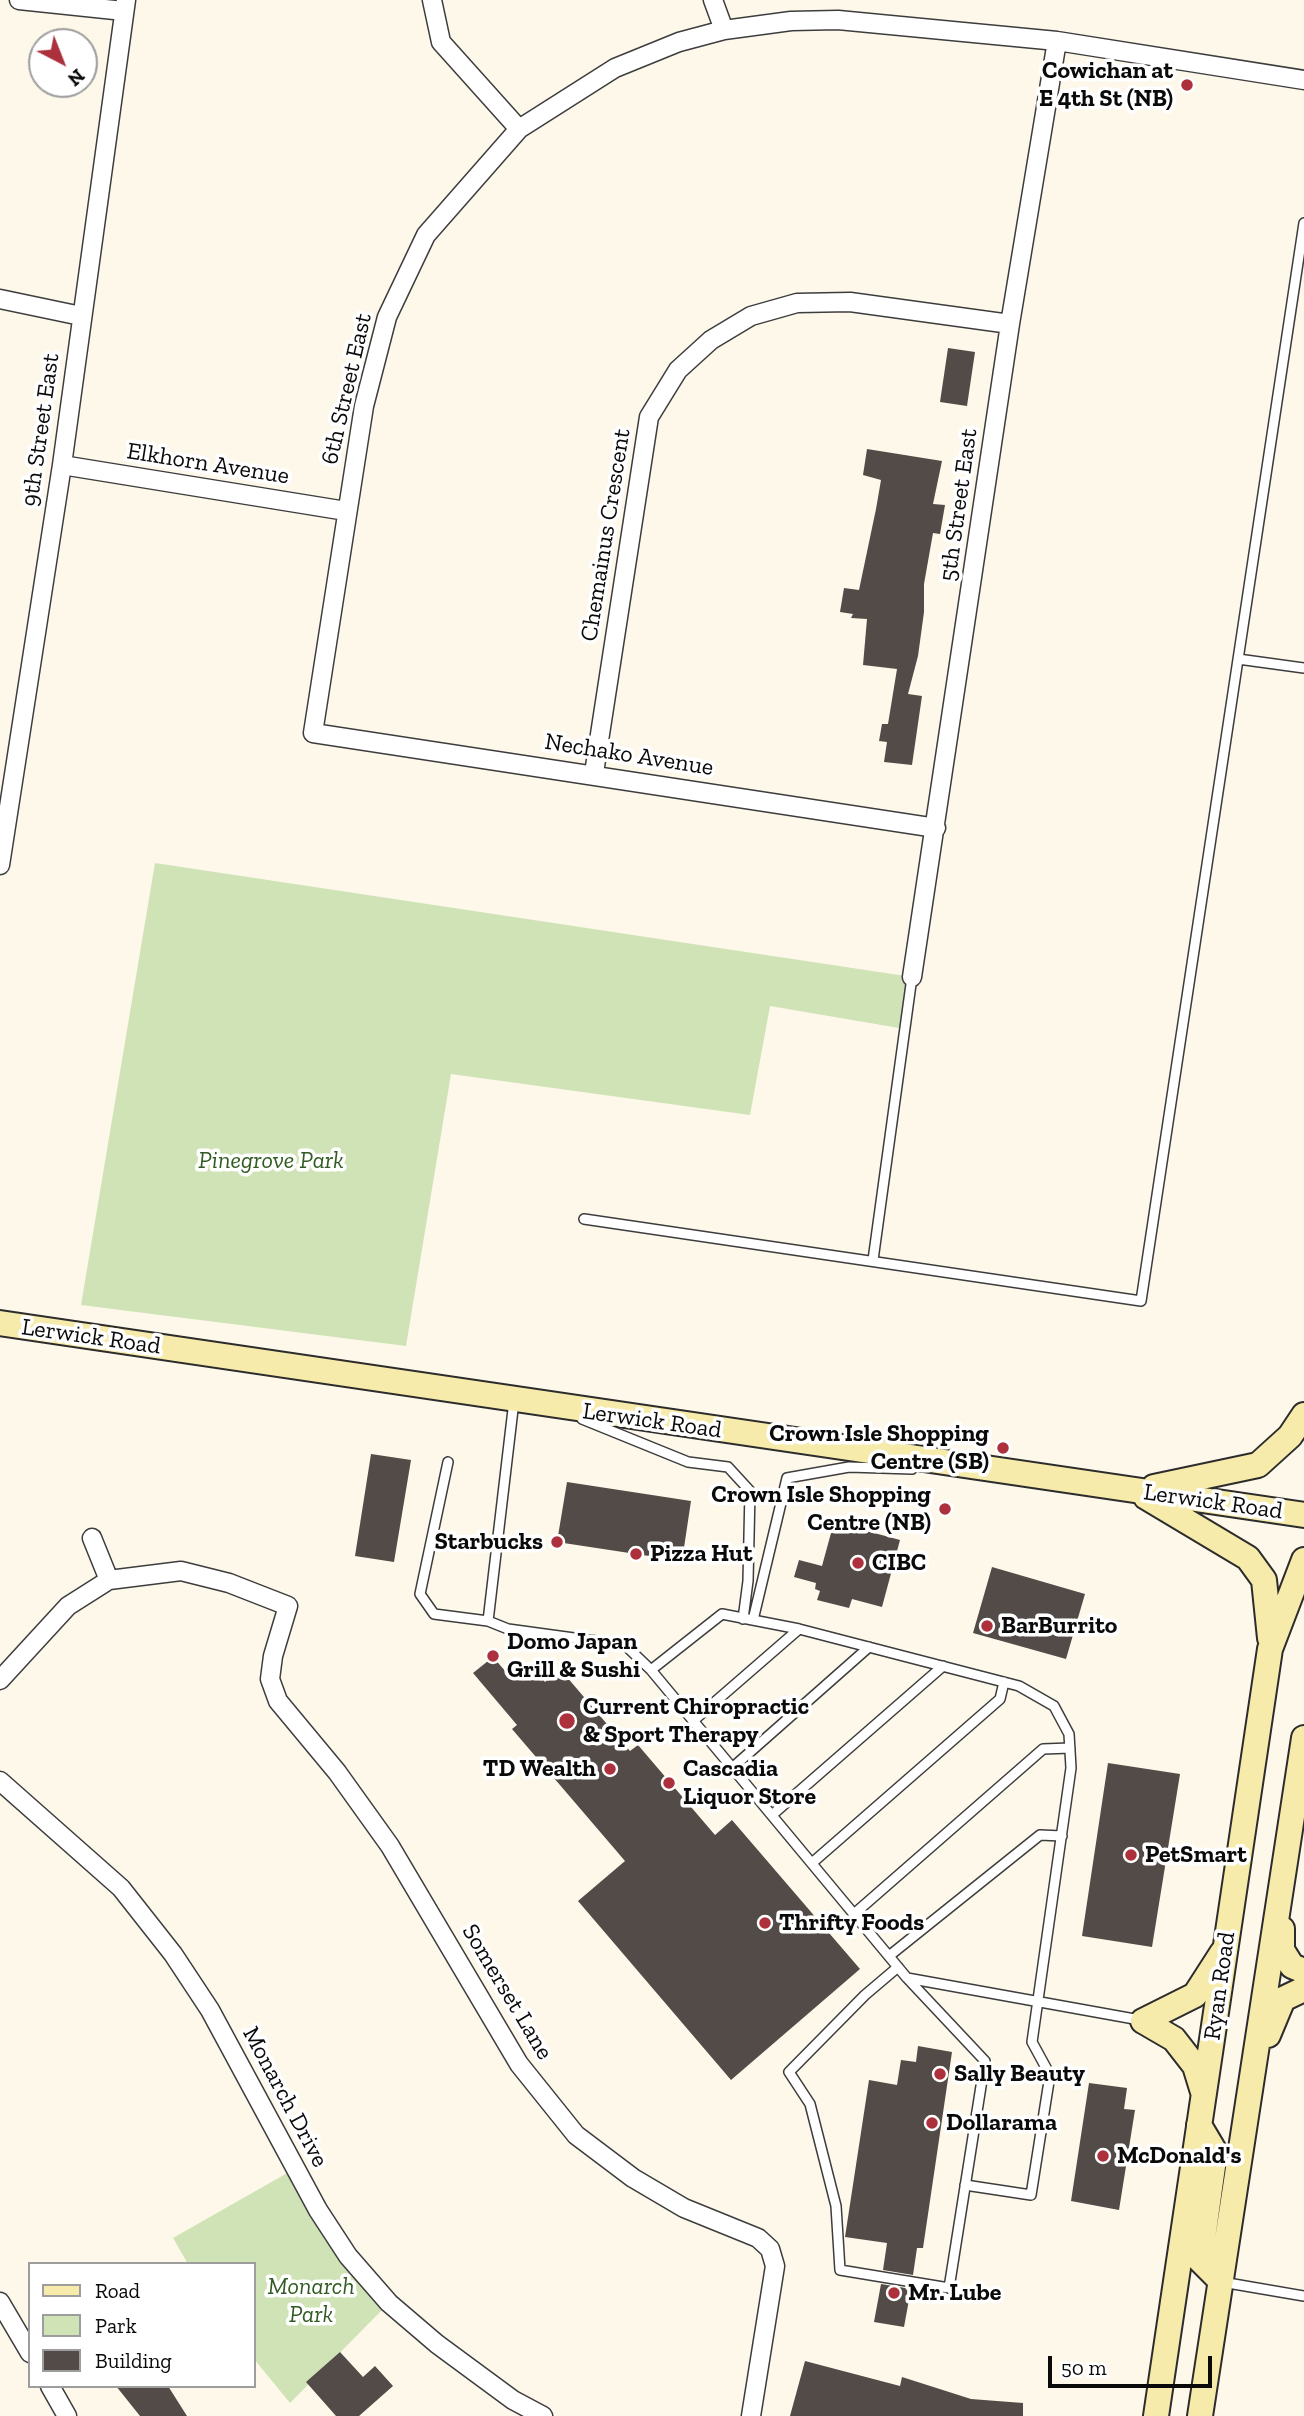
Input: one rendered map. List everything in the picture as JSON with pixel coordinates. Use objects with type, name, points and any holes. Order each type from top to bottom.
[{"type":"main road","name":"Lerwick Road","points":[[0,1323],[514,1401],[1304,1515]]},
{"type":"main road","points":[[1136,1491],[1258,1465],[1290,1436],[1304,1415]]},
{"type":"main road","points":[[1136,1491],[1248,1558],[1264,1580],[1270,1612],[1270,1649]]},
{"type":"main road","name":"Ryan Road","points":[[1156,2416],[1270,1649],[1304,1560]]},
{"type":"main road","name":"Ryan Road","points":[[1200,2416],[1304,1738]]},
{"type":"main road","points":[[1281,1890],[1282,1950],[1292,1966],[1304,1971]]},
{"type":"main road","points":[[1143,2021],[1195,1995],[1226,1947]]},
{"type":"main road","points":[[1253,2067],[1283,1999],[1304,1989]]},
{"type":"main road","points":[[1143,2021],[1174,2039],[1195,2066],[1204,2094]]},
{"type":"main road","points":[[1199,2125],[1215,2152],[1200,2260],[1221,2281]]},
{"type":"street","points":[[19,0],[125,6]]},
{"type":"street","points":[[432,0],[441,42],[519,129]]},
{"type":"street","points":[[713,0],[724,30]]},
{"type":"street","name":"9th Street East","points":[[0,865],[62,465],[125,6]]},
{"type":"street","name":"6th Street East","points":[[313,733],[364,406],[387,317],[426,235],[519,129],[615,68],[679,42],[724,30],[791,22],[838,20],[1058,41],[1304,80]]},
{"type":"street","name":"5th Street East","points":[[912,977],[1010,324],[1058,41]]},
{"type":"street","points":[[0,299],[82,316]]},
{"type":"street","name":"Chemainus Crescent","points":[[594,773],[649,417],[678,370],[710,340],[751,316],[797,303],[850,302],[1010,324]]},
{"type":"street","name":"Elkhorn Avenue","points":[[62,465],[346,511]]},
{"type":"street","name":"Nechako Avenue","points":[[313,733],[594,773],[936,828]]},
{"type":"street","points":[[0,1679],[68,1606],[109,1580],[92,1538]]},
{"type":"street","name":"Somerset Lane","points":[[109,1580],[181,1571],[229,1583],[288,1606],[273,1656],[270,1679],[278,1701],[337,1772],[390,1846],[519,2064],[576,2135],[633,2178],[684,2208],[758,2238],[771,2249],[775,2266],[751,2416]]},
{"type":"street","name":"Monarch Drive","points":[[0,1781],[121,1888],[173,1954],[210,2010],[318,2210],[348,2256],[389,2303],[437,2344],[513,2400],[543,2416]]},
{"type":"street","points":[[0,2302],[28,2350]]},
{"type":"street","points":[[51,2388],[67,2416]]},
{"type":"lane","points":[[584,1219],[1141,1301],[1304,223]]},
{"type":"lane","points":[[1238,659],[1304,668]]},
{"type":"lane","points":[[873,1260],[912,977]]},
{"type":"lane","points":[[488,1621],[514,1401]]},
{"type":"lane","points":[[551,1406],[688,1462],[728,1467],[750,1491],[748,1620]]},
{"type":"lane","points":[[448,1462],[420,1594],[434,1614],[488,1621],[508,1629],[625,1645],[651,1670],[812,1863],[889,1956],[898,1967],[907,1978],[985,2061],[948,2288],[840,2270],[836,2206],[810,2104],[789,2072],[865,1995],[898,1967]]},
{"type":"lane","points":[[748,1620],[787,1478],[849,1467],[998,1471]]},
{"type":"lane","points":[[651,1670],[722,1614],[799,1629],[1019,1686],[1054,1706],[1069,1734],[1071,1768],[1032,2042],[1050,2075],[1031,2195],[965,2185]]},
{"type":"lane","points":[[693,1721],[799,1629]]},
{"type":"lane","points":[[732,1768],[869,1647]]},
{"type":"lane","points":[[772,1815],[943,1666]]},
{"type":"lane","points":[[812,1863],[1000,1699],[1004,1682]]},
{"type":"lane","points":[[854,1914],[1042,1749],[1070,1748]]},
{"type":"lane","points":[[889,1956],[1040,1835],[1062,1836]]},
{"type":"lane","points":[[907,1978],[1143,2021]]},
{"type":"lane","points":[[1221,2281],[1304,2296]]},
{"type":"green space","name":"Pinegrove Park","points":[[155,863],[912,977],[905,1029],[770,1006],[750,1115],[451,1074],[406,1346],[81,1305]]},
{"type":"green space","name":"Monarch Park","points":[[296,2168],[389,2303],[290,2403],[256,2361],[256,2262],[187,2262],[173,2238]]},
{"type":"building","points":[[948,348],[975,352],[967,406],[940,402]]},
{"type":"building","points":[[867,449],[942,461],[933,504],[945,505],[940,534],[933,533],[924,584],[924,612],[918,656],[908,694],[922,696],[912,765],[884,762],[887,742],[879,741],[882,724],[888,724],[897,669],[863,665],[867,619],[851,618],[853,614],[840,612],[844,588],[859,590],[881,480],[863,475]]},
{"type":"building","points":[[371,1454],[411,1460],[394,1562],[355,1556]]},
{"type":"building","points":[[567,1482],[691,1501],[682,1561],[557,1542]]},
{"type":"building","name":"CIBC","points":[[834,1522],[900,1540],[882,1607],[852,1599],[849,1608],[817,1600],[820,1591],[815,1589],[816,1583],[794,1577],[799,1560],[822,1566]]},
{"type":"building","points":[[992,1567],[1085,1594],[1066,1659],[973,1633]]},
{"type":"building","points":[[493,1657],[506,1672],[515,1664],[525,1675],[533,1668],[545,1682],[560,1669],[630,1751],[638,1745],[715,1835],[732,1820],[860,1969],[731,2080],[578,1901],[625,1861],[512,1729],[517,1725],[473,1673]]},
{"type":"building","name":"PetSmart","points":[[1108,1763],[1180,1774],[1152,1947],[1082,1936]]},
{"type":"building","points":[[918,2046],[952,2052],[923,2248],[917,2248],[913,2275],[883,2270],[887,2243],[845,2237],[869,2080],[897,2085],[901,2060],[916,2062]]},
{"type":"building","name":"McDonald's","points":[[1089,2083],[1127,2088],[1124,2109],[1135,2110],[1119,2210],[1071,2201]]},
{"type":"building","name":"Mr. Lube","points":[[881,2284],[911,2289],[904,2327],[874,2322]]},
{"type":"building","points":[[340,2352],[363,2377],[375,2366],[393,2386],[359,2416],[336,2416],[306,2382]]},
{"type":"building","points":[[805,2361],[900,2386],[902,2377],[971,2399],[1023,2403],[1023,2416],[790,2416]]},
{"type":"building","points":[[118,2388],[169,2388],[187,2416],[140,2416]]},
{"type":"place","name":"Cowichan at E 4th St (NB)","points":[[1187,85]]},
{"type":"place","name":"Crown Isle Shopping Centre (SB)","points":[[1003,1448]]},
{"type":"place","name":"Crown Isle Shopping Centre (NB)","points":[[945,1509]]},
{"type":"place","name":"Starbucks","points":[[557,1542]]},
{"type":"place","name":"Pizza Hut","points":[[636,1554]]},
{"type":"place","name":"CIBC","points":[[858,1563]]},
{"type":"place","name":"BarBurrito","points":[[987,1626]]},
{"type":"place","name":"Domo Japan Grill & Sushi","points":[[493,1656]]},
{"type":"place","name":"Current Chiropractic & Sport Therapy","points":[[567,1721]]},
{"type":"place","name":"TD Wealth","points":[[610,1769]]},
{"type":"place","name":"Cascadia Liquor Store","points":[[669,1783]]},
{"type":"place","name":"PetSmart","points":[[1131,1855]]},
{"type":"place","name":"Thrifty Foods","points":[[765,1923]]},
{"type":"place","name":"Sally Beauty","points":[[940,2074]]},
{"type":"place","name":"Dollarama","points":[[932,2123]]},
{"type":"place","name":"McDonald's","points":[[1103,2156]]},
{"type":"place","name":"Mr. Lube","points":[[894,2293]]}]
